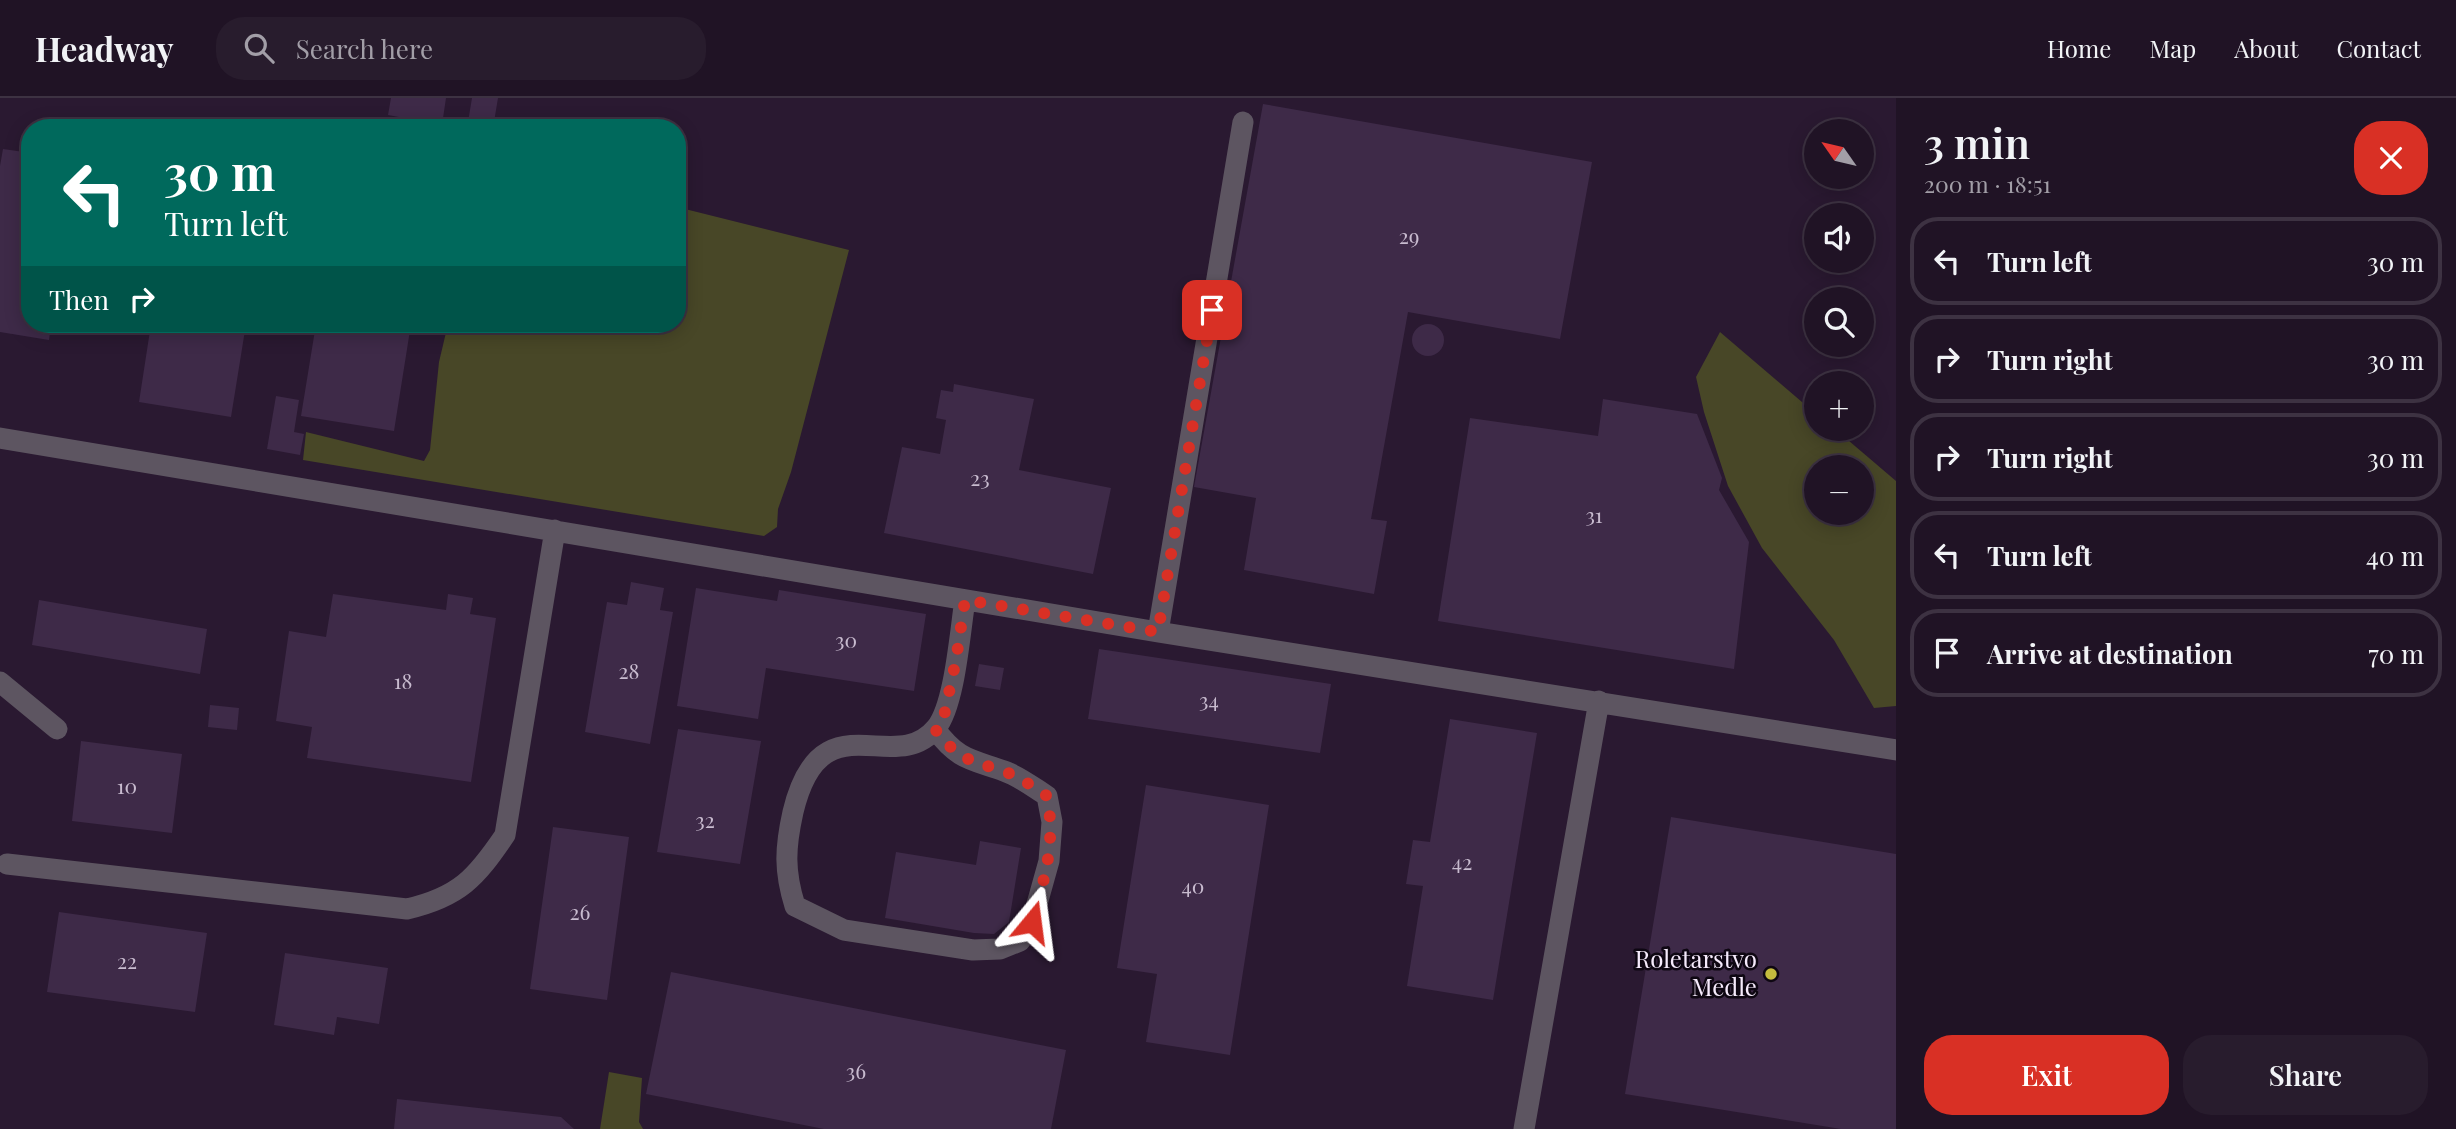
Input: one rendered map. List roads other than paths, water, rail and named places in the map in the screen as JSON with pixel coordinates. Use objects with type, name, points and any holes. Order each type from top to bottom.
[{"type":"street","points":[[1158,632],[1243,122]]},
{"type":"street","points":[[0,438],[1158,632],[1896,750]]},
{"type":"street","points":[[7,864],[407,909],[435,902],[461,887],[482,868],[505,835],[555,530]]},
{"type":"street","points":[[935,729],[948,747],[959,754],[979,765],[1005,771],[1047,796],[1052,821],[1049,861],[1032,922],[1020,941],[1000,949],[973,950],[844,930],[795,906],[788,883],[785,856],[797,794],[808,770],[822,755],[842,747],[866,744],[886,747],[913,744],[935,729],[944,716],[965,600]]},
{"type":"street","points":[[0,682],[57,729]]},
{"type":"street","points":[[1524,1129],[1599,701]]},
{"type":"place","name":"Roletarstvo Medle","points":[[1771,974]]}]
